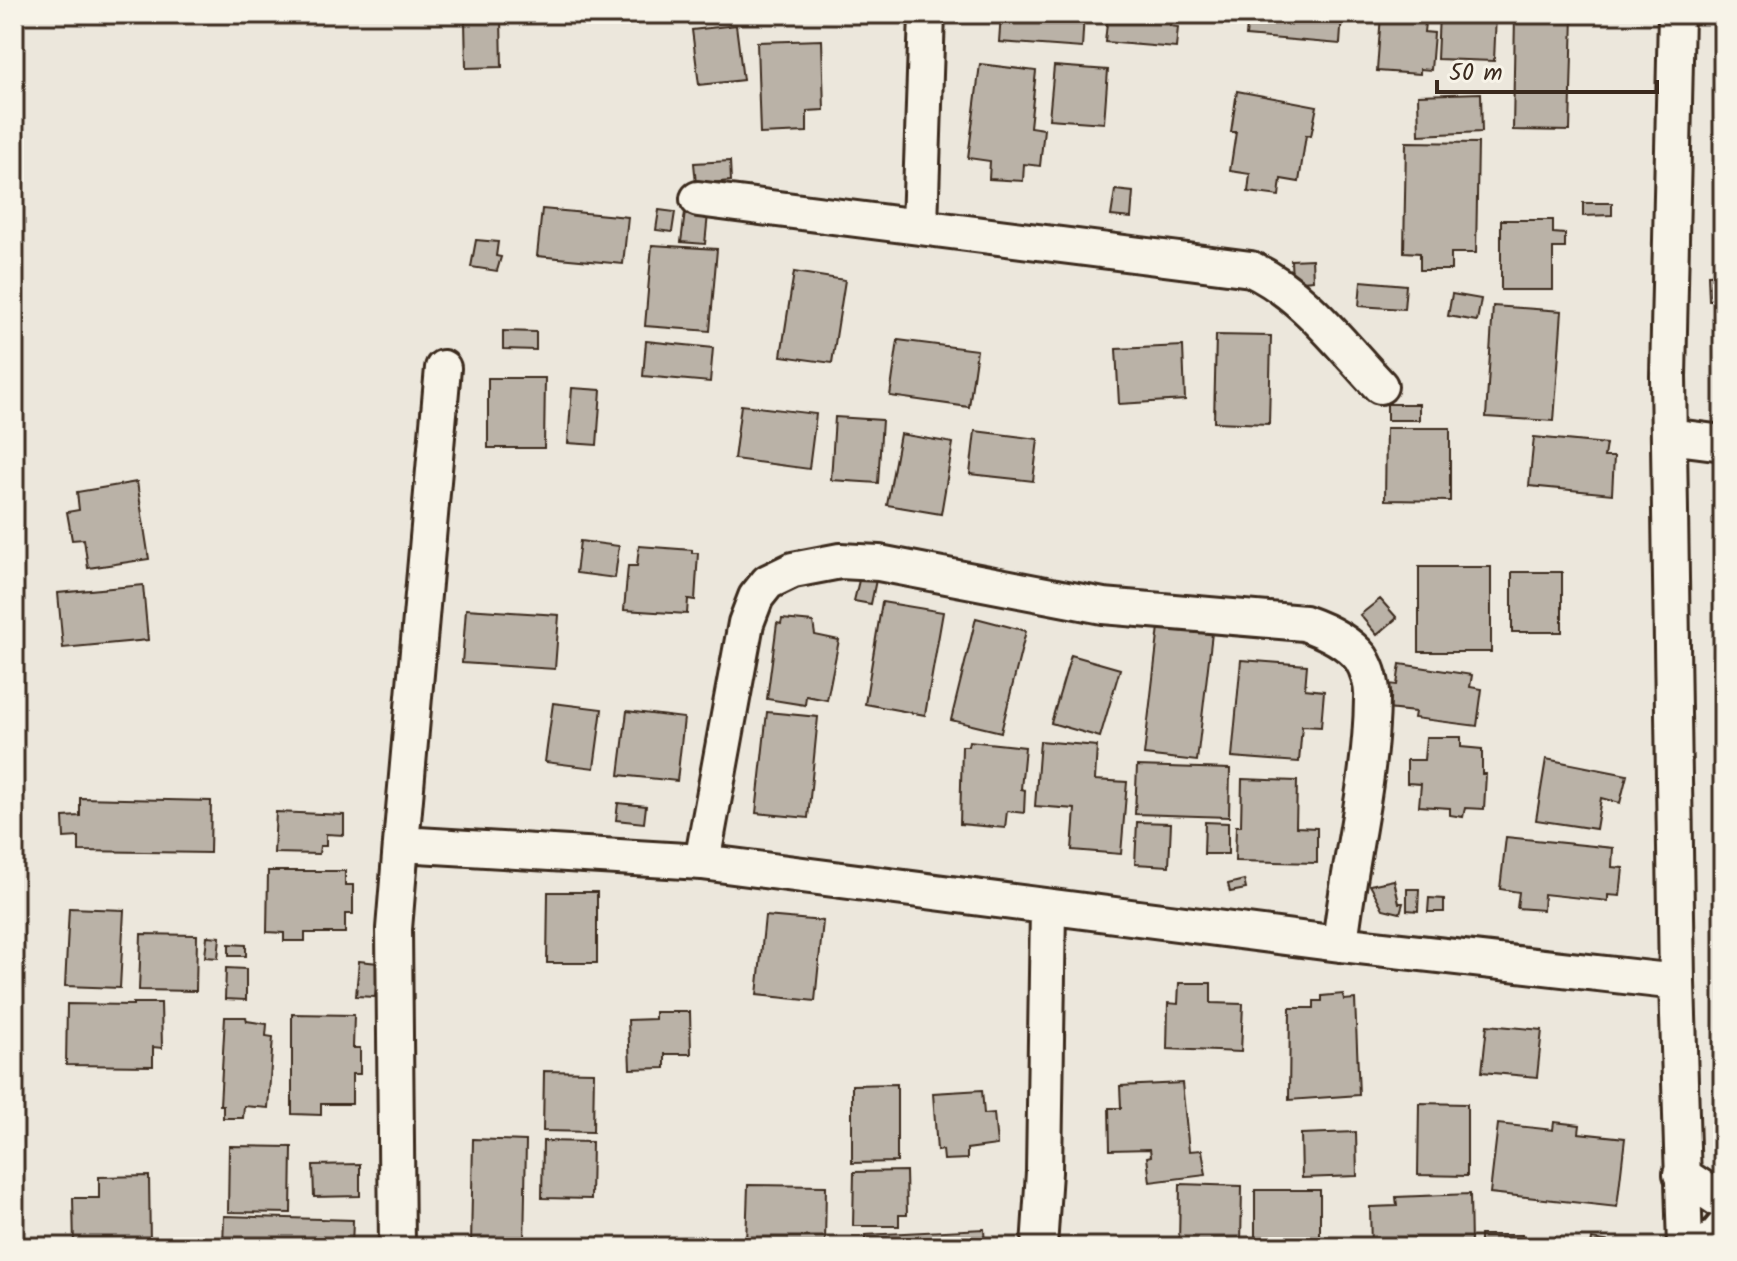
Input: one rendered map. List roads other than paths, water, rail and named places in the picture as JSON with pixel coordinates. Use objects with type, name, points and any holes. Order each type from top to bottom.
[{"type":"street","points":[[920,225],[927,14]]},
{"type":"street","points":[[1676,14],[1668,376],[1677,982],[1685,1247]]},
{"type":"street","points":[[698,199],[1251,269],[1275,280],[1296,296],[1380,386]]},
{"type":"street","points":[[397,1247],[394,929],[443,368]]},
{"type":"street","points":[[1669,436],[1723,443]]},
{"type":"street","points":[[702,862],[746,623],[756,597],[768,582],[793,570],[840,561],[879,563],[1103,606],[1304,623],[1330,632],[1360,657],[1369,676],[1373,697],[1361,818],[1345,897],[1340,944]]},
{"type":"street","points":[[401,844],[702,862],[1340,944],[1677,982]]},
{"type":"street","points":[[1039,1247],[1044,1172],[1048,908]]},
{"type":"street","points":[[1681,1174],[1723,1202]]},
{"type":"street","points":[[1707,1247],[1723,1228]]}]
